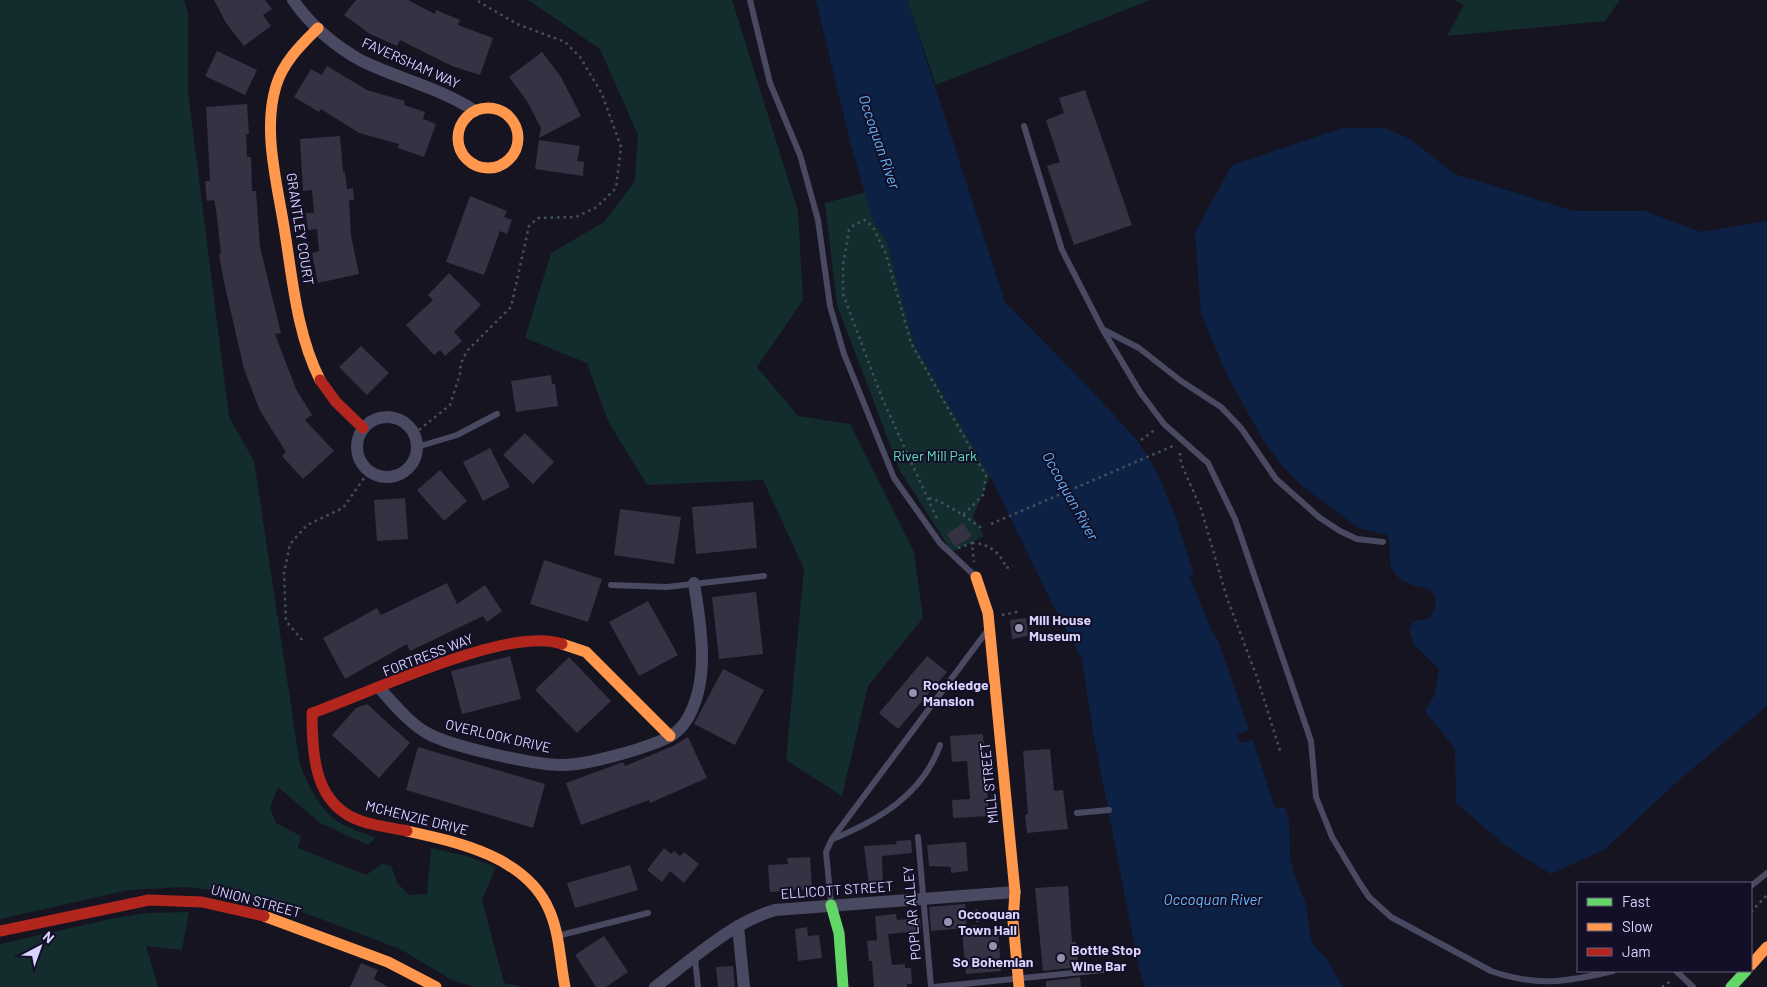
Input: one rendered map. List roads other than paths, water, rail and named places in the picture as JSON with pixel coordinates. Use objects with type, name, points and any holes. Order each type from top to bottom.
[{"type":"main road","name":"GRANTLEY COURT","points":[[318,28],[295,51],[284,67],[277,84],[271,120],[277,185],[293,288],[313,364],[322,383],[337,404],[363,428]]},
{"type":"main road","name":"FAVERSHAM WAY","points":[[494,109],[504,113],[516,129],[516,148],[504,164],[494,168],[484,168],[475,165],[461,152],[458,133],[461,124],[475,111],[494,109]]},
{"type":"main road","name":"MILL STREET","points":[[976,577],[988,612],[990,629],[1015,892],[1013,921],[1019,982]]},
{"type":"main road","name":"FORTRESS WAY","points":[[312,713],[342,704],[470,653],[538,640],[566,643],[586,652],[670,736]]},
{"type":"main road","name":"MCHENZIE DRIVE","points":[[312,713],[313,760],[321,783],[337,806],[363,822],[441,838],[464,845],[513,869],[539,892],[549,908],[565,987]]},
{"type":"main road","name":"UNION STREET","points":[[0,931],[120,904],[158,900],[205,902],[241,910],[329,939],[397,966],[436,987]]},
{"type":"main road","points":[[831,905],[839,933],[843,987]]},
{"type":"main road","points":[[1752,964],[1767,947]]},
{"type":"main road","points":[[1731,987],[1745,972]]},
{"type":"street","name":"FAVERSHAM WAY","points":[[293,0],[318,28],[336,44],[362,60],[446,94],[475,111]]},
{"type":"street","points":[[390,417],[408,426],[415,441],[411,465],[404,472],[386,477],[369,471],[362,464],[356,446],[363,428],[380,418],[390,417]]},
{"type":"street","name":"OVERLOOK DRIVE","points":[[380,689],[426,732],[439,739],[547,765],[583,762],[642,747],[670,736],[686,721],[700,681],[702,660],[694,584]]},
{"type":"street","name":"ELLICOTT STREET","points":[[655,987],[738,926],[760,914],[775,910],[1015,892]]},
{"type":"street","points":[[738,926],[744,987]]},
{"type":"lane","points":[[750,0],[770,83],[800,155],[818,220],[830,306],[858,389],[894,478],[945,549],[976,577]]},
{"type":"lane","points":[[1024,126],[1062,250],[1103,330],[1140,392],[1164,424],[1208,463],[1235,519],[1311,741],[1314,785],[1320,811],[1332,837],[1369,896],[1401,924],[1506,977],[1550,983],[1609,972]]},
{"type":"lane","points":[[1103,330],[1139,348],[1181,381],[1221,407],[1241,428],[1276,479],[1320,518],[1357,539],[1383,542]]},
{"type":"lane","points":[[415,441],[457,435],[497,414]]},
{"type":"lane","points":[[611,585],[667,587],[764,576]]},
{"type":"lane","points":[[831,905],[826,852],[832,839],[981,637],[990,629]]},
{"type":"lane","points":[[832,839],[858,829],[902,800],[924,777],[940,745]]},
{"type":"lane","points":[[1077,812],[1109,810]]},
{"type":"lane","name":"POPLAR ALLEY","points":[[918,837],[933,987]]},
{"type":"lane","points":[[1752,885],[1767,873]]},
{"type":"lane","points":[[556,937],[648,913]]},
{"type":"lane","points":[[695,958],[698,987]]},
{"type":"lane","points":[[933,987],[1019,982],[1102,970]]},
{"type":"lane","points":[[1677,972],[1694,987]]},
{"type":"water","name":"Occoquan River","points":[[816,0],[907,0],[1005,302],[1137,440],[1156,470],[1176,518],[1193,572],[1193,575],[1189,576],[1219,643],[1249,730],[1237,734],[1240,743],[1253,740],[1275,809],[1285,807],[1289,821],[1290,857],[1295,877],[1306,904],[1311,940],[1326,958],[1343,987],[1145,987],[1139,968],[1093,732],[1082,659],[1051,601],[990,476],[914,343],[887,242],[873,220],[851,146]]},
{"type":"water","points":[[1343,128],[1385,128],[1410,139],[1455,174],[1574,211],[1645,211],[1701,232],[1767,221],[1767,706],[1678,781],[1605,849],[1551,874],[1506,846],[1456,803],[1455,749],[1425,711],[1435,694],[1439,669],[1414,645],[1409,629],[1413,622],[1429,618],[1435,609],[1436,598],[1430,589],[1405,582],[1395,574],[1390,562],[1390,546],[1387,535],[1359,528],[1300,484],[1280,463],[1263,440],[1227,375],[1201,314],[1195,232],[1232,165]]},
{"type":"place","name":"Mill House Museum","points":[[1019,628]]},
{"type":"place","name":"Rockledge Mansion","points":[[913,693]]},
{"type":"place","name":"Occoquan Town Hall","points":[[948,922]]},
{"type":"place","name":"So Bohemian","points":[[993,946]]},
{"type":"place","name":"Bottle Stop Wine Bar","points":[[1061,958]]},
{"type":"park label","name":"River Mill Park","points":[[935,456]]}]
